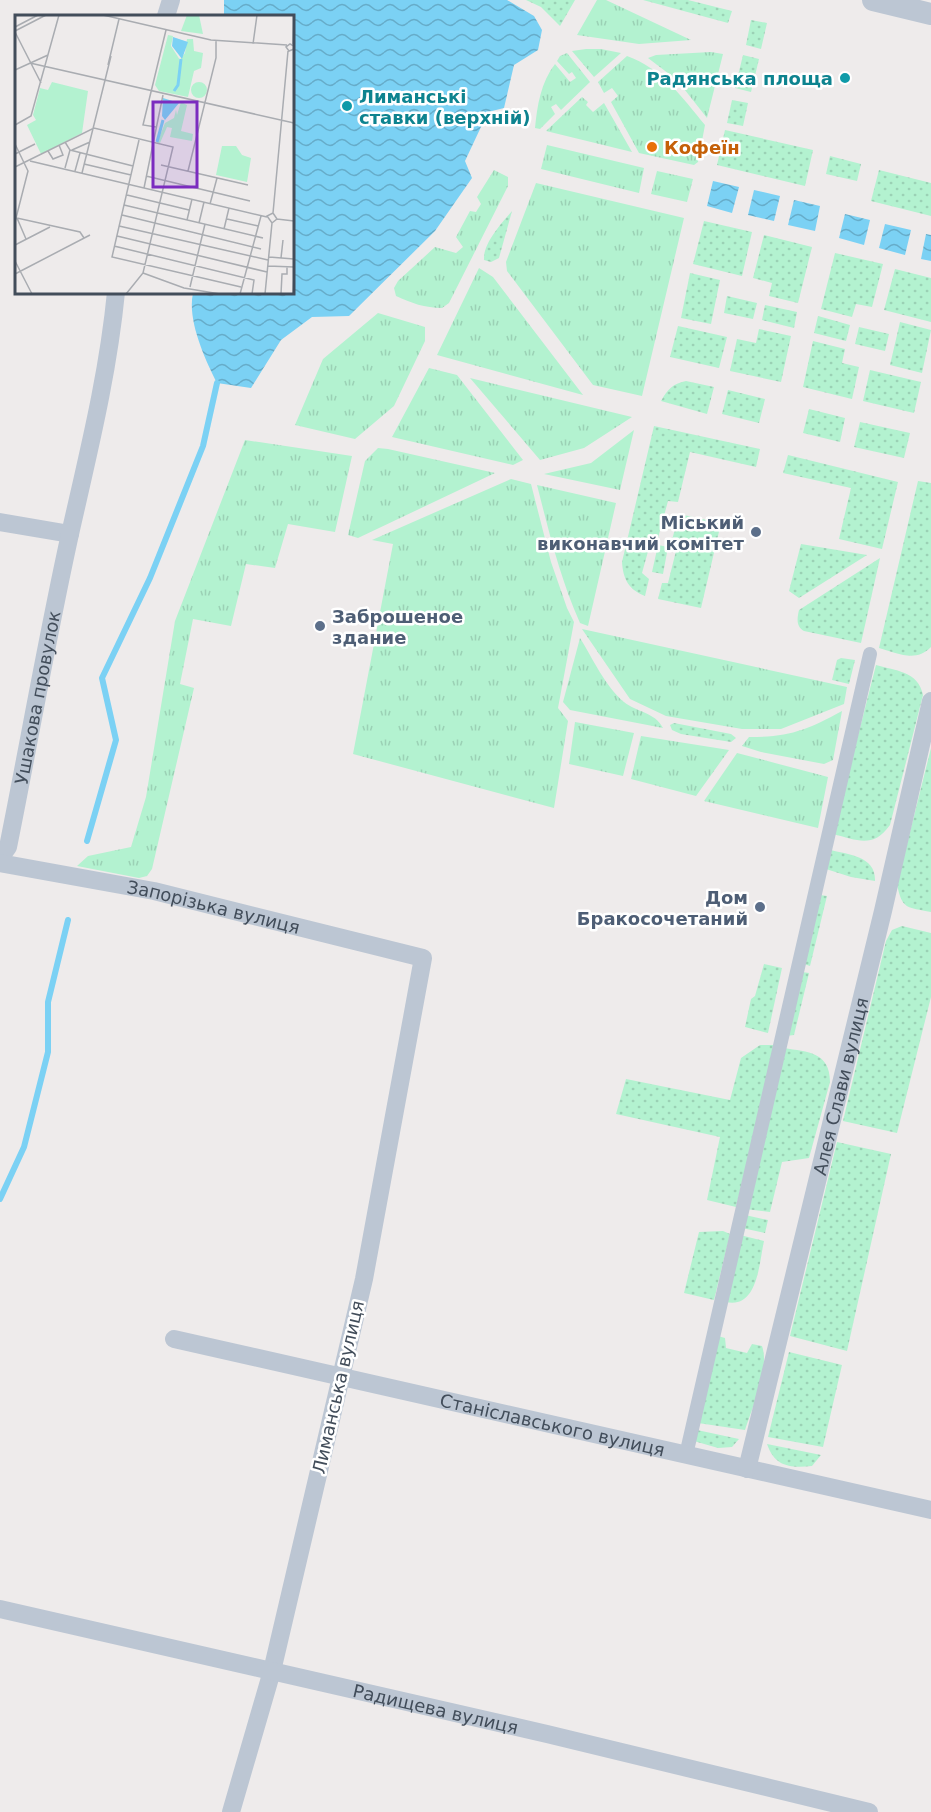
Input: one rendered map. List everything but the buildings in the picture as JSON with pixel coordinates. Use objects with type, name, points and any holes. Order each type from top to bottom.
[{"type":"street","points":[[166,15],[171,0]]},
{"type":"street","points":[[873,0],[931,14]]},
{"type":"street","name":"Ушакова провулок","points":[[0,858],[8,848],[70,534],[91,447],[112,340],[116,294]]},
{"type":"street","points":[[0,522],[70,534]]},
{"type":"street","points":[[686,1455],[870,654]]},
{"type":"street","name":"Алея Слави вулиця","points":[[747,1469],[883,911],[931,701]]},
{"type":"street","name":"Запорізька вулиця","points":[[0,863],[154,891],[423,958]]},
{"type":"street","name":"Лиманська вулиця","points":[[231,1812],[272,1671],[364,1279],[423,958]]},
{"type":"street","name":"Станіславського вулиця","points":[[174,1339],[931,1510]]},
{"type":"street","name":"Радищева вулиця","points":[[0,1609],[547,1734],[870,1812]]},
{"type":"green space","points":[[526,0],[575,0],[560,26],[541,7]]},
{"type":"green space","points":[[597,0],[606,0],[691,40],[639,44],[577,35]]},
{"type":"green space","points":[[643,0],[688,0],[732,11],[728,23]]},
{"type":"green space","points":[[751,20],[767,23],[761,49],[746,45]]},
{"type":"green space","points":[[586,49],[621,53],[594,77],[572,51]]},
{"type":"green space","points":[[711,52],[723,54],[707,118],[677,80],[648,58],[656,55]]},
{"type":"green space","points":[[567,53],[590,82],[561,110],[556,104],[551,107],[555,114],[540,129],[535,128],[540,94],[555,64],[570,82],[576,78],[572,72],[569,74],[557,61],[560,56]]},
{"type":"green space","points":[[743,55],[759,59],[751,92],[735,88]]},
{"type":"green space","points":[[627,56],[661,76],[680,94],[705,125],[698,162],[694,165],[639,153],[611,102],[618,96],[612,88],[604,93],[598,82]]},
{"type":"green space","points":[[582,97],[588,102],[586,105],[593,112],[604,103],[632,152],[546,131]]},
{"type":"green space","points":[[732,100],[748,103],[743,126],[727,123]]},
{"type":"green space","points":[[725,130],[813,150],[805,186],[717,165]]},
{"type":"green space","points":[[547,145],[644,168],[639,193],[541,169]]},
{"type":"green space","points":[[830,156],[861,164],[857,181],[826,174]]},
{"type":"green space","points":[[494,170],[508,177],[508,186],[449,303],[442,308],[430,307],[396,296],[394,288],[398,281],[435,247],[456,253],[463,247],[456,237],[470,211],[476,212],[481,204],[477,197]]},
{"type":"green space","points":[[879,170],[931,183],[931,216],[871,201]]},
{"type":"green space","points":[[657,171],[693,179],[687,202],[651,194]]},
{"type":"green space","points":[[536,183],[684,218],[642,396],[593,385],[507,271],[506,262]]},
{"type":"green space","points":[[512,211],[499,258],[491,262],[484,260],[490,240]]},
{"type":"green space","points":[[704,221],[752,232],[742,276],[693,264]]},
{"type":"green space","points":[[764,235],[812,247],[798,303],[769,296],[772,283],[753,278]]},
{"type":"green space","points":[[835,253],[883,264],[872,307],[856,304],[852,317],[821,309]]},
{"type":"green space","points":[[479,268],[493,277],[583,395],[437,355]]},
{"type":"green space","points":[[895,269],[931,278],[931,322],[884,310]]},
{"type":"green space","points":[[690,273],[720,280],[711,324],[681,318]]},
{"type":"green space","points":[[727,296],[757,303],[753,319],[724,313]]},
{"type":"green space","points":[[765,305],[797,312],[794,328],[762,320]]},
{"type":"green space","points":[[378,313],[425,327],[425,341],[394,406],[355,439],[295,425],[323,359]]},
{"type":"green space","points":[[818,316],[850,325],[846,341],[814,333]]},
{"type":"green space","points":[[900,322],[931,330],[922,373],[890,365]]},
{"type":"green space","points":[[678,326],[727,337],[719,368],[670,357]]},
{"type":"green space","points":[[859,327],[889,334],[885,351],[855,344]]},
{"type":"green space","points":[[759,329],[791,336],[781,382],[730,371],[737,339],[756,343]]},
{"type":"green space","points":[[813,341],[845,349],[842,363],[859,367],[852,399],[803,387]]},
{"type":"green space","points":[[429,368],[457,375],[523,460],[513,465],[392,437]]},
{"type":"green space","points":[[870,370],[921,382],[914,413],[863,401]]},
{"type":"green space","points":[[470,378],[632,417],[584,448],[540,460]]},
{"type":"green space","points":[[686,381],[714,387],[707,414],[661,401],[671,388]]},
{"type":"green space","points":[[728,390],[765,399],[759,423],[722,414]]},
{"type":"green space","points":[[809,409],[845,418],[840,442],[803,433]]},
{"type":"green space","points":[[860,422],[910,433],[904,458],[854,447]]},
{"type":"green space","points":[[654,426],[760,449],[756,467],[690,452],[678,502],[668,501],[658,538],[652,537],[642,573],[649,579],[645,596],[635,591],[628,583],[622,562]]},
{"type":"green space","points":[[634,430],[620,490],[544,474],[591,463]]},
{"type":"green space","points":[[245,440],[352,456],[335,532],[288,524],[275,568],[246,564],[231,626],[193,619],[180,684],[194,688],[152,869],[147,876],[139,878],[77,866],[88,856],[131,847],[146,797],[175,621]]},
{"type":"green space","points":[[378,448],[495,473],[358,538],[348,535],[365,461]]},
{"type":"green space","points":[[788,455],[898,482],[882,549],[839,539],[851,488],[783,473]]},
{"type":"green space","points":[[511,479],[531,484],[551,562],[574,622],[558,708],[568,721],[554,808],[353,754],[393,544],[372,540]]},
{"type":"green space","points":[[918,481],[931,483],[931,647],[913,656],[879,648]]},
{"type":"green space","points":[[537,485],[616,503],[588,626],[580,623],[567,589]]},
{"type":"green space","points":[[679,514],[721,523],[701,608],[658,599],[662,583],[668,583],[678,543],[672,540]]},
{"type":"green space","points":[[801,544],[867,555],[799,598],[789,591]]},
{"type":"green space","points":[[658,545],[668,547],[663,574],[652,572]]},
{"type":"green space","points":[[880,558],[861,643],[801,629],[798,622],[799,610]]},
{"type":"green space","points":[[582,629],[847,687],[844,704],[781,729],[742,729],[666,716],[630,699]]},
{"type":"green space","points":[[580,638],[617,696],[629,705],[650,715],[663,728],[570,710],[563,702]]},
{"type":"green space","points":[[841,658],[855,660],[849,684],[832,680],[837,660]]},
{"type":"green space","points":[[876,665],[905,673],[916,681],[923,695],[890,825],[884,833],[864,841],[833,834]]},
{"type":"green space","points":[[842,711],[833,760],[824,764],[742,746],[749,737],[776,736],[798,731]]},
{"type":"green space","points":[[575,722],[634,733],[623,776],[569,764]]},
{"type":"green space","points":[[674,723],[731,734],[736,738],[731,742],[681,734],[672,730],[670,725]]},
{"type":"green space","points":[[641,736],[729,750],[696,796],[631,779]]},
{"type":"green space","points":[[931,748],[931,912],[907,906],[901,899],[897,884]]},
{"type":"green space","points":[[737,753],[828,777],[818,828],[704,801]]},
{"type":"green space","points":[[831,850],[853,855],[866,862],[871,866],[875,881],[851,877],[826,869]]},
{"type":"green space","points":[[820,895],[827,896],[810,966],[804,964]]},
{"type":"green space","points":[[902,926],[931,933],[931,997],[897,1133],[843,1121],[886,941],[892,930]]},
{"type":"green space","points":[[764,964],[782,968],[768,1033],[745,1027],[751,999],[755,996]]},
{"type":"green space","points":[[802,972],[809,973],[794,1035],[786,1036]]},
{"type":"green space","points":[[760,1045],[775,1045],[736,1207],[707,1200],[720,1137],[616,1114],[626,1079],[730,1100],[741,1058]]},
{"type":"green space","points":[[784,1048],[816,1055],[822,1059],[829,1072],[830,1082],[809,1158],[782,1162],[770,1212],[745,1209]]},
{"type":"green space","points":[[837,1142],[891,1154],[847,1351],[790,1336]]},
{"type":"green space","points":[[745,1215],[768,1220],[765,1233],[742,1228]]},
{"type":"green space","points":[[723,1231],[730,1234],[714,1300],[684,1293],[699,1232]]},
{"type":"green space","points":[[740,1235],[764,1241],[758,1272],[751,1292],[745,1299],[726,1302]]},
{"type":"green space","points":[[718,1336],[725,1338],[726,1348],[747,1353],[752,1344],[762,1346],[764,1365],[762,1376],[745,1430],[698,1423]]},
{"type":"green space","points":[[789,1352],[842,1365],[823,1447],[768,1437]]},
{"type":"green space","points":[[697,1430],[739,1439],[732,1447],[718,1448],[694,1441]]},
{"type":"green space","points":[[767,1444],[821,1455],[812,1466],[790,1466],[779,1462],[770,1452]]},
{"type":"water","points":[[224,0],[507,0],[534,16],[542,30],[538,50],[514,65],[504,108],[488,112],[465,161],[472,178],[435,231],[349,316],[312,317],[281,340],[251,388],[217,383],[198,339],[193,315],[193,294],[294,294],[294,15],[224,15]]},
{"type":"water","points":[[713,181],[739,187],[732,213],[707,206]]},
{"type":"water","points":[[754,190],[780,196],[774,221],[748,215]]},
{"type":"water","points":[[794,200],[820,206],[815,231],[788,225]]},
{"type":"water","points":[[845,214],[870,220],[864,245],[839,238]]},
{"type":"water","points":[[885,224],[911,230],[905,255],[879,248]]},
{"type":"water","points":[[926,234],[931,235],[931,261],[921,259]]},
{"type":"waterway","points":[[87,841],[116,740],[102,678],[150,578],[203,446],[217,383]]},
{"type":"waterway","points":[[0,1199],[24,1147],[48,1052],[48,1002],[68,920]]},
{"type":"place","name":"Радянська площа","points":[[845,78]]},
{"type":"place","name":"Лиманські ставки (верхній)","points":[[347,106]]},
{"type":"place","name":"Кофеїн","points":[[652,147]]},
{"type":"place","name":"Міський виконавчий комітет","points":[[756,532]]},
{"type":"place","name":"Заброшеное здание","points":[[320,626]]},
{"type":"place","name":"Дом Бракосочетаний","points":[[760,907]]}]
